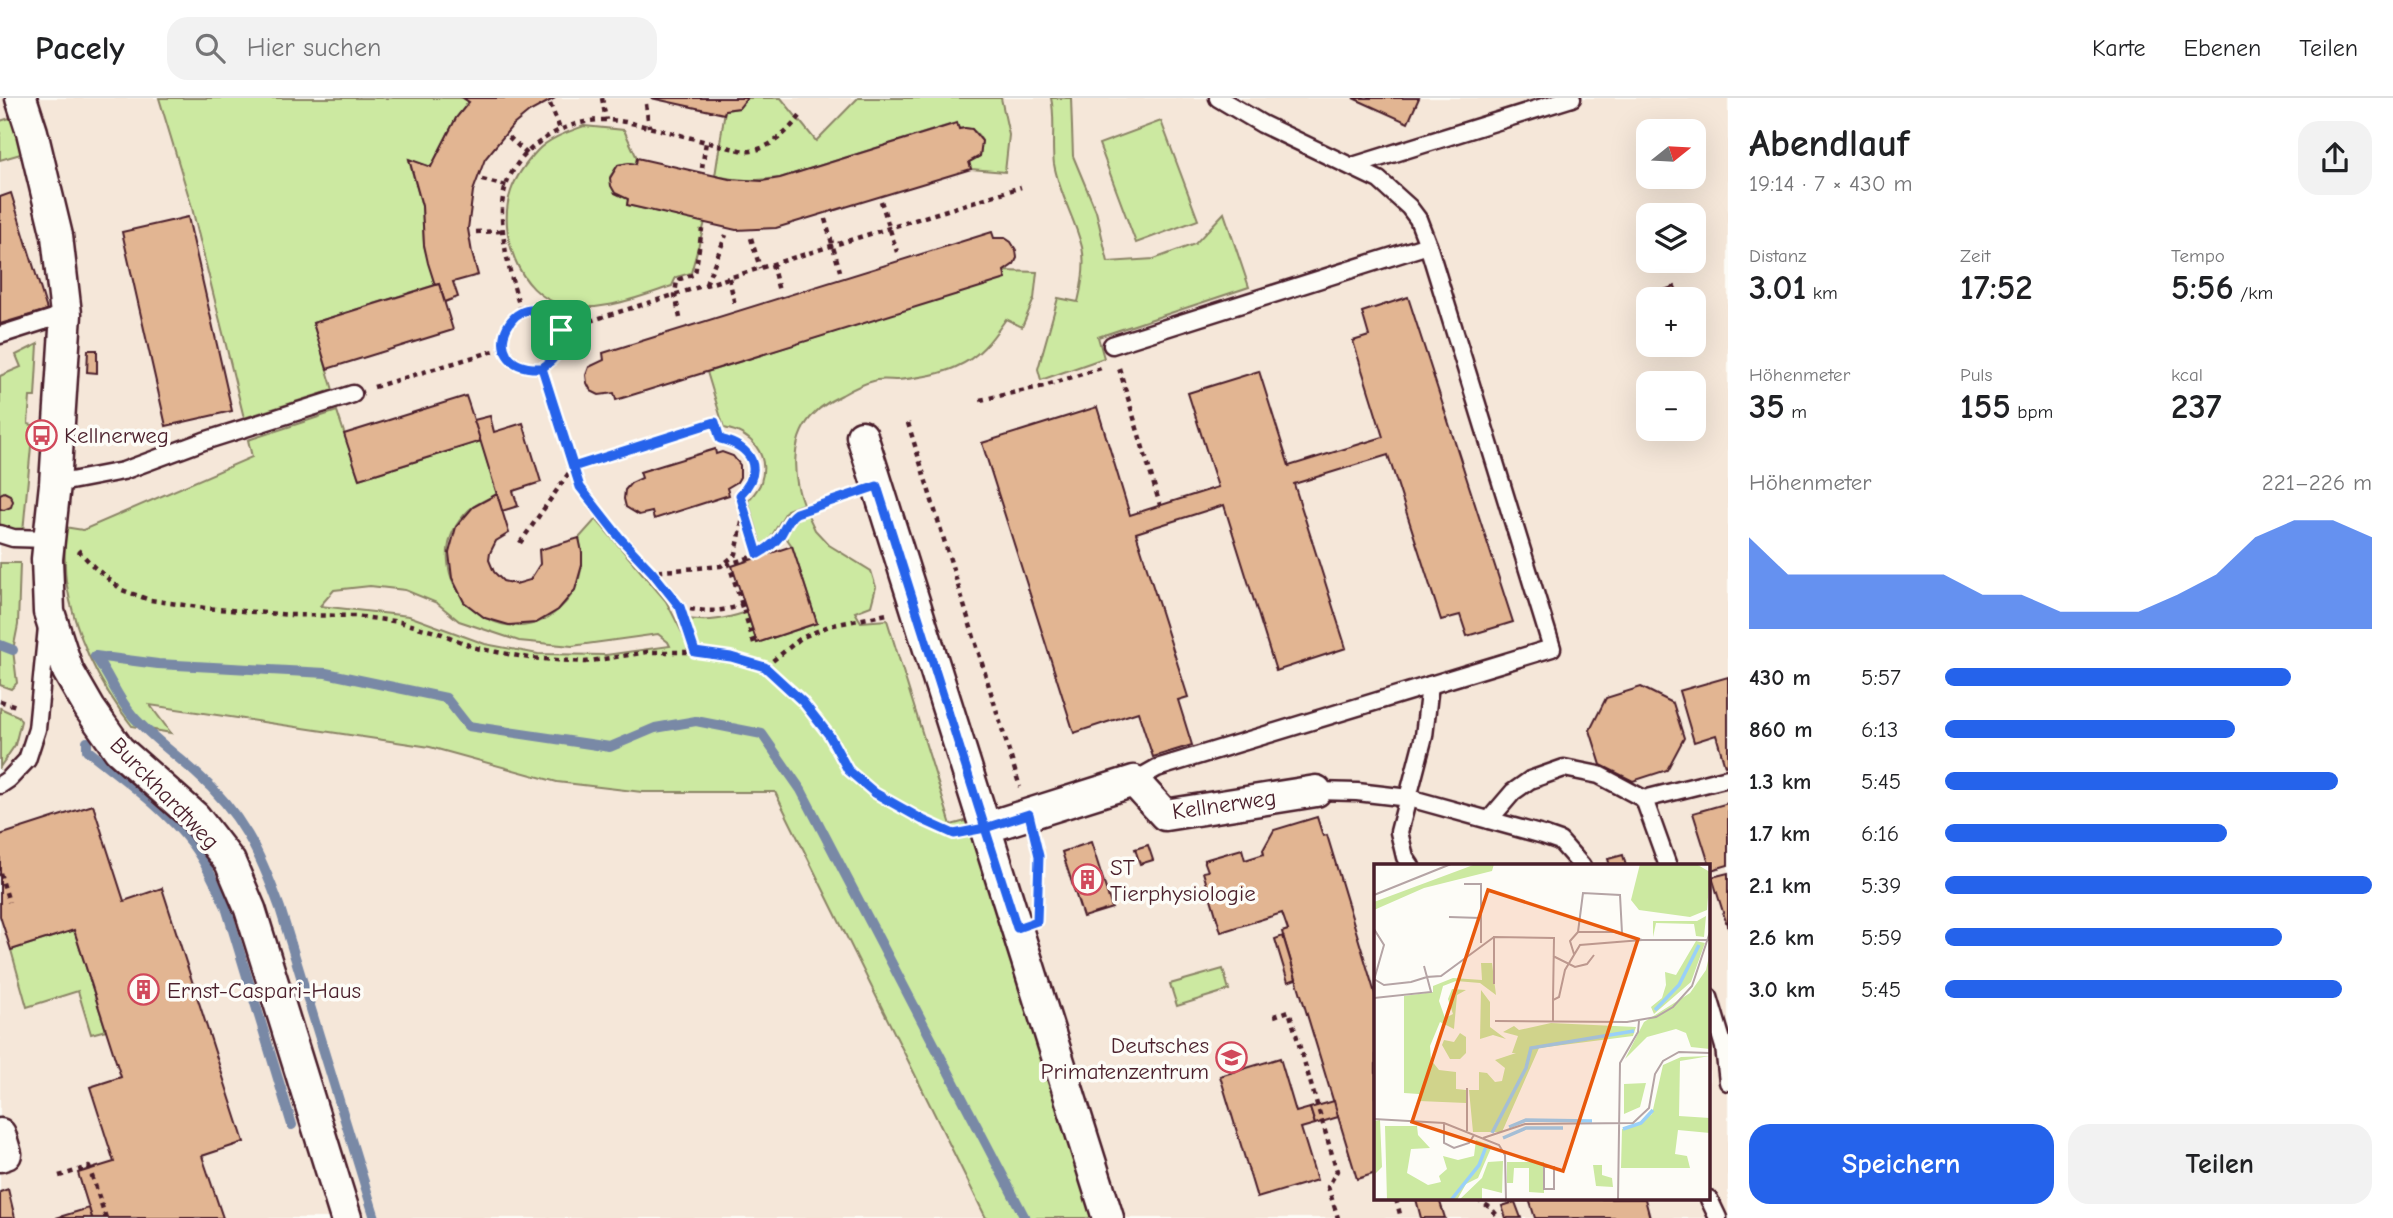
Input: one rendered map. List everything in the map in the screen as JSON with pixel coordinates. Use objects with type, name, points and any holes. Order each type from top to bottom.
[{"type":"street","name":"Burckhardtweg","points":[[21,98],[57,236],[66,314],[55,484],[47,559],[49,612],[68,671],[119,750],[195,817],[230,862],[250,909],[346,1218]]},
{"type":"street","points":[[862,436],[1108,1218]]},
{"type":"street","points":[[985,828],[1134,781]]},
{"type":"street","name":"Kellnerweg","points":[[1134,781],[1165,816],[1317,791]]},
{"type":"street","points":[[0,1134],[6,1154],[0,1156]]},
{"type":"lane","points":[[1134,781],[1157,768],[1552,648],[1418,219],[1401,198],[1379,180],[1262,124],[1218,98]]},
{"type":"lane","points":[[1353,166],[1524,105],[1562,100]]},
{"type":"lane","points":[[1112,345],[1428,245]]},
{"type":"lane","points":[[0,335],[66,314]]},
{"type":"lane","points":[[55,484],[122,471],[204,441],[353,394]]},
{"type":"lane","points":[[0,534],[13,538],[50,529]]},
{"type":"lane","points":[[0,785],[27,760],[37,729],[49,612]]},
{"type":"lane","points":[[1410,864],[1405,857],[1399,832],[1424,736],[1430,685]]},
{"type":"lane","points":[[1489,820],[1513,792],[1546,773],[1564,768],[1599,775],[1644,799],[1728,778]]},
{"type":"lane","points":[[1317,791],[1409,798],[1489,820],[1560,841],[1580,864]]},
{"type":"lane","points":[[1644,799],[1667,864]]},
{"type":"lane","points":[[1710,1000],[1724,1048],[1728,1082]]},
{"type":"lane","points":[[1709,1200],[1718,1218]]},
{"type":"path","points":[[602,98],[606,120]]},
{"type":"path","points":[[550,104],[561,129]]},
{"type":"path","points":[[646,104],[649,127]]},
{"type":"path","points":[[522,311],[507,262],[502,204],[513,170],[541,141],[561,129],[606,120],[649,127],[748,152],[768,146],[788,132],[802,115]]},
{"type":"path","points":[[509,136],[527,154]]},
{"type":"path","points":[[702,168],[706,142]]},
{"type":"path","points":[[482,180],[507,186]]},
{"type":"path","points":[[561,330],[1021,187]]},
{"type":"path","points":[[881,201],[897,252]]},
{"type":"path","points":[[825,219],[840,271]]},
{"type":"path","points":[[680,318],[676,295],[677,280],[695,274],[702,229]]},
{"type":"path","points":[[476,232],[503,231]]},
{"type":"path","points":[[706,285],[726,235]]},
{"type":"path","points":[[751,238],[760,268]]},
{"type":"path","points":[[772,264],[779,291]]},
{"type":"path","points":[[729,278],[735,305]]},
{"type":"path","points":[[538,309],[552,317],[561,330],[561,345],[555,359],[542,368],[519,365],[512,361],[504,348],[503,333],[510,320],[522,311],[538,309]]},
{"type":"path","points":[[353,394],[504,348]]},
{"type":"path","points":[[1117,363],[1160,505]]},
{"type":"path","points":[[980,400],[1044,386],[1106,367]]},
{"type":"path","points":[[542,368],[580,487],[680,607],[695,652]]},
{"type":"path","points":[[520,543],[573,467],[715,422],[720,439],[743,449],[752,460],[754,474],[750,485],[740,495],[758,554]]},
{"type":"path","points":[[908,423],[1029,814],[1039,856],[1039,895]]},
{"type":"path","points":[[754,643],[730,564],[772,546],[782,534],[788,518],[796,513],[877,486]]},
{"type":"path","points":[[652,572],[721,566],[736,554],[744,512]]},
{"type":"path","points":[[50,529],[122,590],[150,600],[205,608],[291,615],[355,616],[400,622],[477,648],[529,658],[585,662],[647,652],[695,652],[731,657],[765,667],[803,702],[829,735],[848,770],[875,793],[954,834],[985,828]]},
{"type":"path","points":[[680,607],[704,612],[724,611],[743,605]]},
{"type":"path","points":[[765,667],[801,638],[829,626],[915,607]]},
{"type":"path","points":[[0,873],[9,902]]},
{"type":"path","points":[[1274,1016],[1289,1011],[1337,1171],[1328,1187],[1338,1218]]},
{"type":"path","points":[[59,1176],[89,1167],[106,1218]]},
{"type":"path","points":[[1396,1200],[1402,1218]]},
{"type":"path","points":[[1479,1200],[1491,1208],[1499,1218]]},
{"type":"shaded area","points":[[0,98],[1728,98],[1728,1218],[0,1218]]},
{"type":"green space","points":[[159,98],[463,98],[469,102],[456,118],[431,167],[409,160],[422,206],[424,245],[435,285],[313,323],[333,390],[244,418],[191,204]]},
{"type":"green space","points":[[747,98],[781,98],[816,141],[858,98],[1001,98],[1009,135],[1005,172],[971,169],[969,162],[980,156],[982,141],[973,130],[959,129],[956,123],[780,178],[745,181],[715,176],[725,110],[739,108]]},
{"type":"green space","points":[[1051,98],[1071,98],[1073,156],[1096,211],[1108,262],[1154,259],[1195,244],[1224,213],[1249,287],[1098,337],[1104,358],[1041,380],[1038,369],[1058,298],[1078,302],[1084,267],[1082,247],[1054,164]]},
{"type":"green space","points":[[13,117],[24,153],[0,160],[0,121]]},
{"type":"green space","points":[[1161,121],[1198,220],[1136,243],[1099,144]]},
{"type":"green space","points":[[584,126],[624,130],[637,158],[636,164],[618,165],[610,177],[615,193],[628,199],[627,205],[705,222],[691,273],[676,277],[672,286],[605,306],[577,307],[547,299],[534,289],[523,275],[509,242],[507,224],[507,207],[513,185],[542,146]]},
{"type":"green space","points":[[1004,271],[1037,272],[1034,299],[1022,327],[1006,319],[979,353],[956,367],[920,377],[872,381],[821,408],[807,422],[797,445],[795,469],[803,504],[787,510],[770,539],[762,547],[748,501],[761,482],[763,462],[756,446],[750,440],[724,428],[707,372],[935,300]]},
{"type":"green space","points":[[38,344],[35,397],[30,397],[28,424],[33,425],[23,532],[0,529],[0,376],[21,367],[16,355]]},
{"type":"green space","points":[[337,411],[359,479],[481,441],[497,494],[469,510],[452,535],[448,560],[454,585],[469,605],[490,620],[515,626],[540,621],[571,596],[580,572],[579,538],[596,519],[666,601],[689,646],[697,645],[687,619],[717,619],[747,612],[757,643],[817,623],[792,546],[785,536],[795,519],[807,513],[815,530],[829,545],[871,571],[876,587],[871,606],[855,612],[861,622],[887,620],[951,825],[973,819],[1096,1218],[986,1218],[775,792],[642,792],[557,782],[430,747],[150,705],[171,733],[132,726],[99,675],[75,620],[66,581],[64,527],[83,530],[252,457],[248,440]],"holes":[[[370,586],[405,590],[437,603],[459,621],[519,641],[572,646],[658,634],[670,646],[606,655],[538,654],[485,644],[409,616],[320,606],[334,590]]]},
{"type":"green space","points":[[0,563],[20,563],[18,625],[13,650],[17,683],[11,689],[0,685]]},
{"type":"green space","points":[[0,708],[18,716],[21,721],[15,745],[0,767]]},
{"type":"green space","points":[[74,930],[106,1030],[91,1034],[78,991],[27,1007],[11,950]]},
{"type":"green space","points":[[1223,969],[1229,990],[1177,1006],[1170,984]]},
{"type":"building","points":[[463,98],[555,98],[529,112],[512,126],[485,159],[473,191],[468,229],[478,275],[453,282],[458,297],[445,302],[439,284],[435,285],[428,263],[422,206],[409,159],[431,167],[456,118],[469,102]]},
{"type":"building","points":[[651,98],[747,98],[739,108],[725,110],[724,114]]},
{"type":"building","points":[[1353,98],[1419,98],[1408,123]]},
{"type":"building","points":[[957,123],[959,129],[972,129],[982,141],[980,156],[969,162],[971,169],[776,228],[736,230],[627,205],[628,199],[615,193],[611,186],[610,178],[618,165],[636,164],[637,158],[729,179],[762,181],[780,178]]},
{"type":"building","points":[[11,193],[47,310],[0,324],[0,197]]},
{"type":"building","points":[[188,217],[232,411],[166,426],[122,232]]},
{"type":"building","points":[[992,232],[994,238],[1005,238],[1016,250],[1017,258],[1014,264],[1004,271],[1006,279],[616,400],[614,393],[599,395],[591,391],[587,383],[589,367],[604,360],[603,353]]},
{"type":"building","points":[[439,284],[453,330],[327,369],[313,323]]},
{"type":"building","points":[[1408,297],[1513,622],[1467,636],[1460,615],[1441,620],[1388,455],[1294,484],[1346,648],[1276,671],[1224,505],[1136,533],[1188,697],[1178,700],[1192,745],[1153,757],[1138,712],[1074,733],[982,443],[1097,407],[1130,515],[1218,487],[1188,393],[1259,371],[1289,466],[1383,437],[1353,341],[1369,336],[1362,312]]},
{"type":"building","points":[[88,350],[97,350],[97,373],[87,372]]},
{"type":"building","points":[[466,396],[481,441],[359,479],[344,434]]},
{"type":"building","points":[[490,416],[494,432],[523,423],[541,482],[513,491],[518,506],[502,511],[474,420]]},
{"type":"building","points":[[715,449],[716,454],[722,452],[733,456],[740,465],[740,477],[727,488],[729,495],[654,519],[652,512],[639,515],[626,507],[625,490],[631,483],[642,478],[640,472]]},
{"type":"building","points":[[4,492],[10,495],[13,501],[11,507],[4,510],[0,509],[0,494]]},
{"type":"building","points":[[497,494],[509,533],[496,541],[489,560],[494,572],[503,581],[516,584],[530,580],[540,564],[539,550],[579,538],[582,565],[575,590],[558,610],[536,623],[509,625],[485,618],[464,602],[452,578],[449,553],[456,527],[473,507]]},
{"type":"building","points":[[792,546],[817,623],[757,643],[732,566]]},
{"type":"building","points":[[1728,677],[1728,765],[1725,766],[1716,735],[1694,742],[1679,691]]},
{"type":"building","points":[[1641,687],[1673,703],[1684,738],[1667,770],[1633,781],[1601,765],[1590,730],[1606,698]]},
{"type":"building","points":[[1728,803],[1728,865],[1711,870],[1693,813]]},
{"type":"building","name":"Ernst-Caspari-Haus","points":[[93,805],[124,901],[162,888],[244,1142],[202,1156],[223,1218],[92,1218],[78,1173],[114,1162],[90,1087],[121,1077],[74,930],[11,950],[0,916],[0,835]]},
{"type":"building","points":[[1317,817],[1323,836],[1327,835],[1374,990],[1374,1174],[1357,1179],[1282,932],[1288,930],[1282,913],[1221,932],[1203,872],[1208,871],[1204,860],[1242,849],[1245,860],[1264,854],[1263,850],[1274,830]]},
{"type":"building","name":"ST Tierphysiologie","points":[[1091,842],[1112,908],[1083,917],[1062,852]]},
{"type":"building","points":[[1148,845],[1153,860],[1140,864],[1135,849]]},
{"type":"building","points":[[1623,855],[1625,864],[1609,864],[1608,859]]},
{"type":"building","points":[[1728,873],[1728,928],[1712,877]]},
{"type":"building","points":[[1283,936],[1296,979],[1288,982],[1275,939]]},
{"type":"building","points":[[1280,1058],[1296,1112],[1310,1108],[1315,1124],[1301,1128],[1317,1180],[1257,1198],[1220,1076]]},
{"type":"building","points":[[1334,1101],[1338,1117],[1315,1124],[1310,1108]]},
{"type":"building","points":[[8,1189],[15,1218],[0,1218],[0,1192]]},
{"type":"building","points":[[1416,1200],[1439,1200],[1445,1218],[1421,1218]]},
{"type":"building","points":[[1529,1200],[1645,1200],[1650,1218],[1535,1218]]},
{"type":"building","points":[[1515,1202],[1521,1218],[1506,1218],[1502,1206]]},
{"type":"building","points":[[89,1208],[92,1218],[56,1218]]},
{"type":"waterway","points":[[0,645],[13,650]]},
{"type":"waterway","points":[[95,656],[158,664],[326,673],[446,698],[468,726],[610,747],[655,728],[696,721],[762,734],[801,790],[1025,1218]]},
{"type":"waterway","points":[[95,656],[132,715],[226,803],[257,852],[280,908],[375,1218]]},
{"type":"waterway","points":[[87,742],[87,750],[169,818],[197,851],[210,874],[226,907],[292,1125]]},
{"type":"place","name":"Kellnerweg","points":[[41,435]]},
{"type":"place","name":"ST Tierphysiologie","points":[[1087,880]]},
{"type":"place","name":"Ernst-Caspari-Haus","points":[[144,990]]},
{"type":"place","name":"Deutsches Primatenzentrum","points":[[1232,1058]]},
{"type":"route","points":[[561,330],[552,317],[538,309],[522,311],[510,320],[503,333],[504,348],[512,361],[526,368],[542,368],[573,467],[715,422],[720,439],[743,449],[752,460],[754,474],[750,485],[740,495],[758,554],[772,546],[782,534],[788,518],[796,513],[877,486],[985,828],[1029,814],[1039,856],[1037,921],[1017,928],[985,828],[954,834],[875,793],[848,770],[829,735],[803,702],[765,667],[731,657],[695,652],[680,607],[580,487],[573,467],[542,368],[555,359],[561,345],[561,330]]}]
